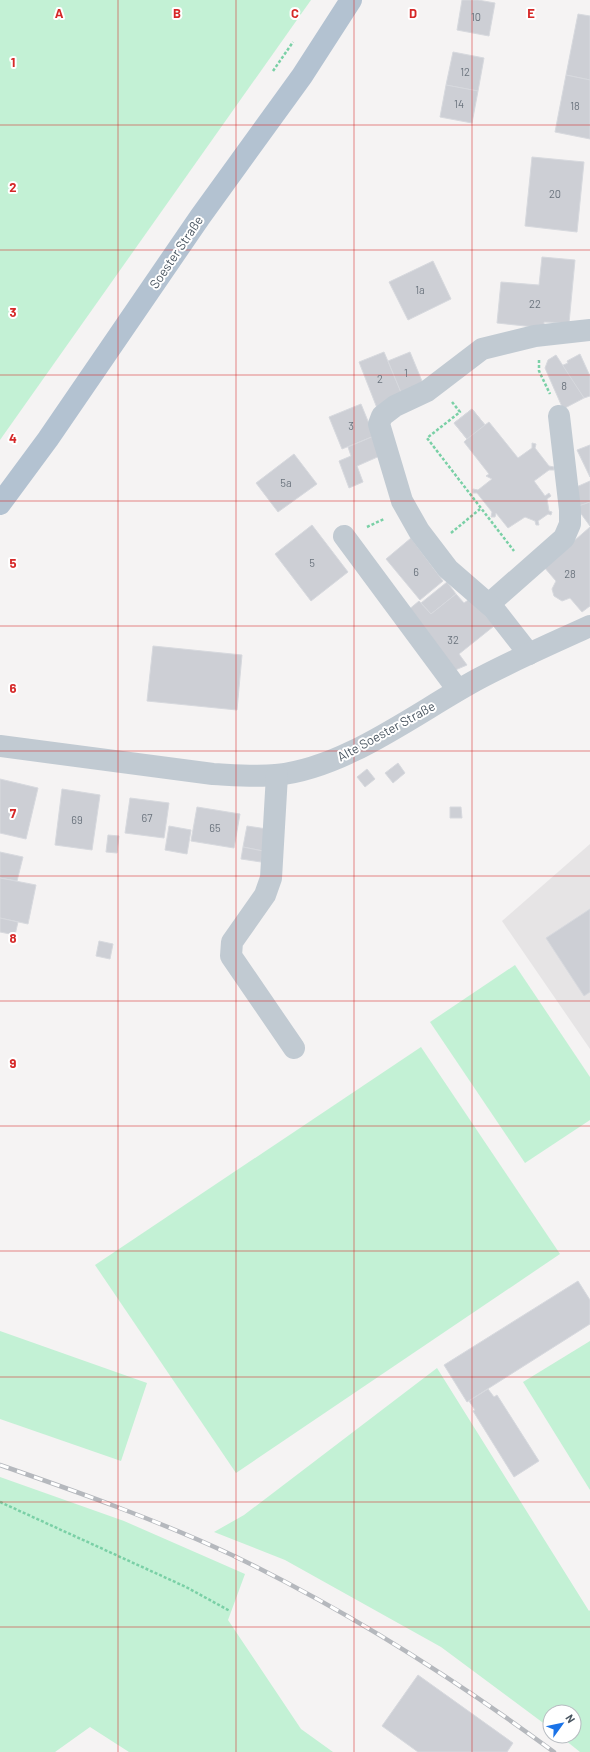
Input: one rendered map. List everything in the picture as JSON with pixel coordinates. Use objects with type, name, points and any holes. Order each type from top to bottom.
[{"type":"main road","name":"Soester Straße","points":[[0,504],[48,439],[200,217],[302,76],[351,0]]},
{"type":"street","points":[[529,654],[489,604],[448,569],[419,531],[405,507],[396,484],[379,424],[382,416],[395,406],[427,391],[482,350],[541,335],[590,330]]},
{"type":"street","points":[[489,604],[564,538],[570,524],[570,510],[559,416]]},
{"type":"street","points":[[344,536],[458,690]]},
{"type":"street","name":"Alte Soester Straße","points":[[0,746],[213,774],[246,776],[277,775],[329,763],[366,744],[458,690],[529,654],[590,626]]},
{"type":"street","points":[[277,775],[271,878],[264,895],[232,942],[231,956],[294,1048]]},
{"type":"path","points":[[269,78],[295,39]]},
{"type":"path","points":[[541,335],[539,371],[559,416]]},
{"type":"path","points":[[450,400],[460,412],[427,438],[512,549],[532,567]]},
{"type":"path","points":[[344,536],[369,526],[405,507]]},
{"type":"path","points":[[432,549],[480,509]]},
{"type":"path","points":[[0,1502],[186,1587],[230,1611]]},
{"type":"shaded area","points":[[590,844],[590,1049],[502,921]]},
{"type":"green space","points":[[0,0],[311,0],[0,440]]},
{"type":"green space","points":[[515,965],[590,1077],[590,1120],[525,1163],[430,1022]]},
{"type":"green space","points":[[421,1047],[560,1254],[236,1473],[95,1265]]},
{"type":"green space","points":[[0,1331],[147,1383],[121,1461],[0,1419]]},
{"type":"green space","points":[[590,1341],[590,1490],[523,1382]]},
{"type":"green space","points":[[437,1368],[589,1611],[590,1610],[590,1752],[580,1752],[570,1744],[582,1744],[582,1704],[542,1704],[542,1722],[441,1647],[285,1560],[214,1532],[244,1515]]},
{"type":"green space","points":[[0,1477],[124,1521],[245,1574],[228,1620],[301,1729],[333,1752],[129,1752],[90,1727],[55,1752],[0,1752]]},
{"type":"building","points":[[462,0],[478,0],[495,3],[489,36],[457,30]]},
{"type":"building","points":[[578,14],[590,16],[590,80],[566,75]]},
{"type":"building","points":[[453,52],[484,58],[478,91],[446,85]]},
{"type":"building","points":[[566,75],[590,80],[590,139],[555,132]]},
{"type":"building","points":[[446,85],[478,91],[472,123],[440,117]]},
{"type":"building","points":[[532,157],[584,162],[577,232],[525,226]]},
{"type":"building","points":[[542,257],[575,260],[569,323],[544,322],[544,328],[497,323],[501,282],[539,285]]},
{"type":"building","points":[[433,261],[451,299],[408,320],[389,282]]},
{"type":"building","points":[[384,352],[403,397],[377,408],[359,362]]},
{"type":"building","points":[[410,352],[424,386],[402,395],[388,361]]},
{"type":"building","points":[[580,354],[590,376],[590,396],[584,398],[561,366],[568,363],[567,361]]},
{"type":"building","points":[[556,355],[584,398],[563,409],[545,368],[548,360]]},
{"type":"building","points":[[361,404],[374,436],[342,449],[329,417]]},
{"type":"building","points":[[472,409],[485,425],[489,422],[518,458],[532,448],[532,443],[536,444],[535,448],[549,466],[554,467],[554,470],[549,470],[534,481],[545,496],[549,493],[551,496],[547,499],[549,511],[552,512],[551,515],[548,514],[538,521],[539,525],[536,525],[535,521],[525,517],[508,528],[496,513],[495,517],[491,517],[492,512],[477,493],[473,493],[473,489],[478,490],[492,479],[486,476],[489,474],[464,442],[467,439],[454,423]]},
{"type":"building","points":[[472,409],[485,425],[467,439],[454,423]]},
{"type":"building","points":[[374,436],[382,455],[357,466],[363,482],[349,488],[339,461],[351,456],[348,447]]},
{"type":"building","points":[[590,445],[590,477],[577,450]]},
{"type":"building","points":[[294,454],[317,484],[278,512],[256,483]]},
{"type":"building","points":[[590,481],[590,502],[576,507],[574,488]]},
{"type":"building","points":[[590,502],[590,526],[576,507]]},
{"type":"building","points":[[312,525],[348,572],[311,601],[275,554]]},
{"type":"building","points":[[590,527],[590,606],[582,612],[570,598],[562,601],[554,596],[552,589],[556,581],[544,567]]},
{"type":"building","points":[[411,538],[443,581],[420,600],[386,559]]},
{"type":"building","points":[[447,582],[456,594],[431,614],[421,603]]},
{"type":"building","points":[[456,594],[464,603],[471,598],[494,626],[459,654],[467,665],[453,671],[407,611],[419,601],[431,614]]},
{"type":"building","points":[[153,646],[242,655],[237,710],[147,701]]},
{"type":"building","points":[[398,763],[405,773],[393,783],[385,773]]},
{"type":"building","points":[[367,769],[375,779],[365,787],[357,777]]},
{"type":"building","points":[[0,779],[38,788],[26,839],[0,833]]},
{"type":"building","points":[[62,789],[100,795],[92,850],[55,845]]},
{"type":"building","points":[[130,798],[169,803],[164,838],[125,833]]},
{"type":"building","points":[[197,807],[240,814],[234,848],[191,841]]},
{"type":"building","points":[[450,807],[461,807],[462,818],[450,818]]},
{"type":"building","points":[[169,826],[191,830],[187,854],[165,850]]},
{"type":"building","points":[[247,826],[267,829],[263,851],[243,847]]},
{"type":"building","points":[[108,835],[119,836],[117,853],[106,852]]},
{"type":"building","points":[[243,847],[263,851],[261,862],[241,859]]},
{"type":"building","points":[[0,852],[23,857],[17,881],[0,878]]},
{"type":"building","points":[[0,878],[36,885],[28,924],[0,918]]},
{"type":"building","points":[[590,909],[590,992],[584,996],[546,938]]},
{"type":"building","points":[[0,918],[18,922],[15,935],[0,932]]},
{"type":"building","points":[[99,941],[113,944],[110,959],[96,956]]},
{"type":"building","points":[[578,1281],[590,1300],[590,1324],[467,1402],[444,1365]]},
{"type":"building","points":[[488,1389],[494,1397],[497,1395],[539,1461],[514,1477],[473,1411],[475,1410],[469,1401]]},
{"type":"building","points":[[418,1675],[513,1743],[507,1752],[418,1752],[382,1726]]},
{"type":"railway","points":[[0,1465],[146,1518],[204,1542],[274,1576],[316,1598],[398,1646],[477,1697],[554,1752]]}]
